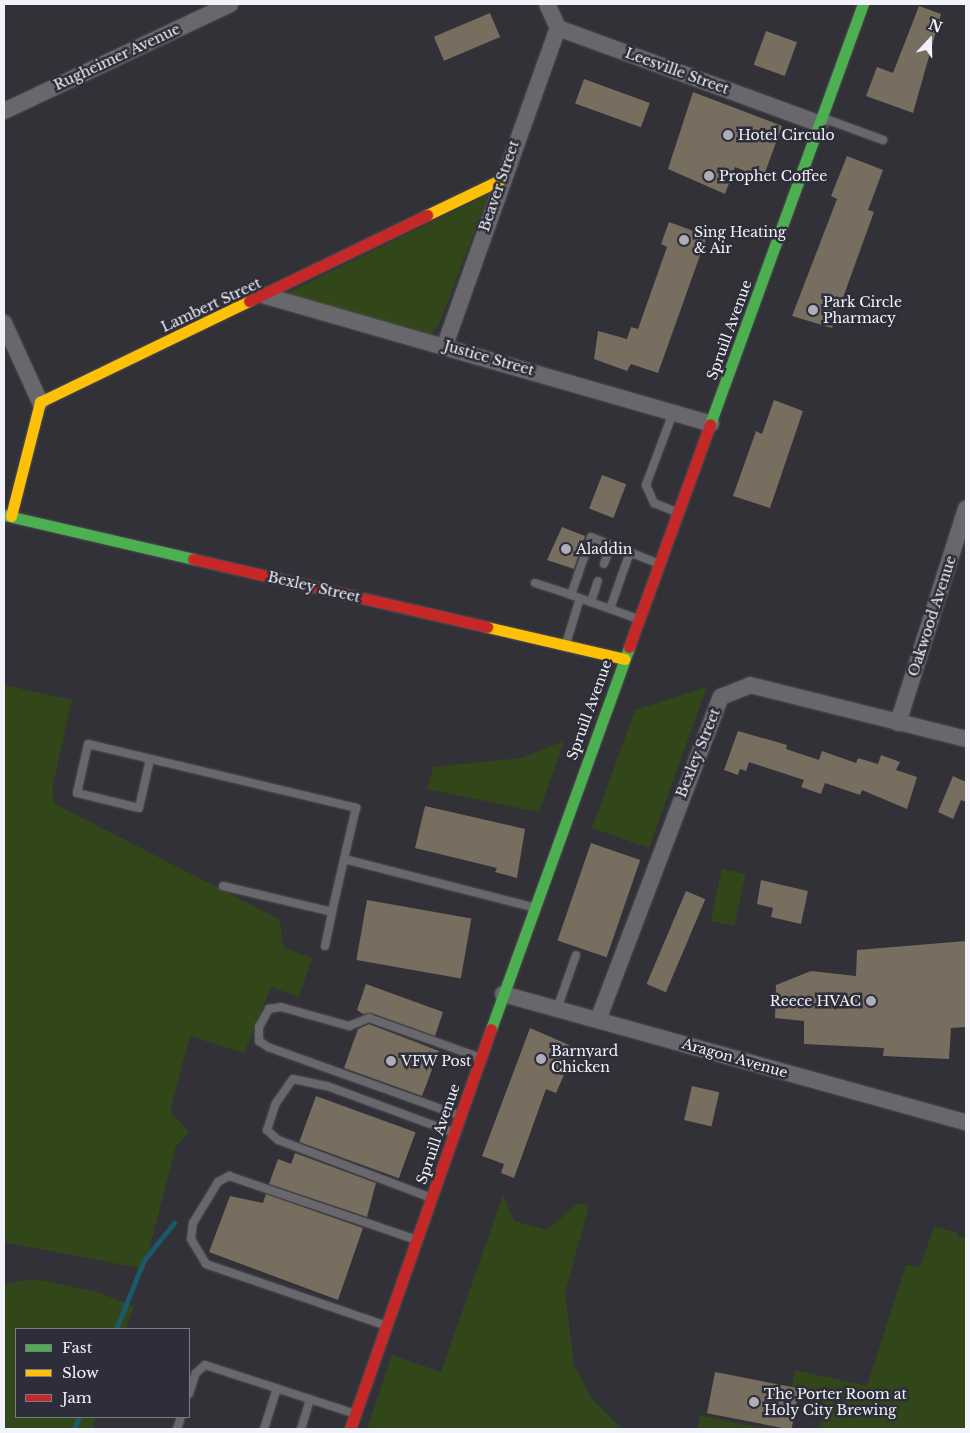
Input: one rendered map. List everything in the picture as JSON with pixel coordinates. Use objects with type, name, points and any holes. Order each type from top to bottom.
[{"type":"street","name":"Rugheimer Avenue","points":[[4,111],[230,4]]},
{"type":"street","points":[[547,4],[558,28]]},
{"type":"street","name":"Spruill Avenue","points":[[350,1429],[534,907],[863,4]]},
{"type":"street","name":"Leesville Street","points":[[558,28],[821,121]]},
{"type":"street","name":"Beaver Street","points":[[445,345],[500,180],[558,28]]},
{"type":"street","name":"Lambert Street","points":[[40,402],[266,296],[500,180]]},
{"type":"street","name":"Justice Street","points":[[266,296],[445,345],[711,424]]},
{"type":"street","points":[[4,323],[40,402],[8,515]]},
{"type":"street","name":"Oakwood Avenue","points":[[898,723],[966,508]]},
{"type":"street","name":"Bexley Street","points":[[8,515],[624,659]]},
{"type":"street","name":"Bexley Street","points":[[598,1020],[721,697],[750,685],[966,739]]},
{"type":"street","name":"Aragon Avenue","points":[[503,994],[966,1122]]},
{"type":"lane","points":[[821,121],[883,140]]},
{"type":"lane","points":[[672,413],[646,486],[654,503],[678,513]]},
{"type":"lane","points":[[571,595],[591,537],[659,564]]},
{"type":"lane","points":[[604,564],[611,545]]},
{"type":"lane","points":[[610,609],[630,552]]},
{"type":"lane","points":[[591,602],[598,581]]},
{"type":"lane","points":[[535,582],[639,619]]},
{"type":"lane","points":[[566,646],[580,598]]},
{"type":"lane","points":[[150,759],[139,808],[78,793],[88,744],[356,808],[325,946]]},
{"type":"lane","points":[[344,859],[534,907]]},
{"type":"lane","points":[[223,886],[332,912]]},
{"type":"lane","points":[[557,1009],[576,955]]},
{"type":"lane","points":[[460,1116],[268,1047],[259,1041],[259,1027],[270,1009],[282,1007],[349,1026],[369,1018],[480,1058]]},
{"type":"lane","points":[[431,1198],[278,1140],[267,1130],[276,1103],[294,1079],[327,1086],[454,1133]]},
{"type":"lane","points":[[386,1325],[206,1264],[191,1239],[193,1223],[218,1182],[228,1176],[416,1240]]},
{"type":"lane","points":[[190,1391],[196,1374],[205,1365],[355,1414]]},
{"type":"lane","points":[[264,1429],[276,1388]]},
{"type":"lane","points":[[301,1429],[310,1399]]},
{"type":"green space","points":[[489,194],[439,324],[431,334],[289,296],[291,291]]},
{"type":"green space","points":[[4,685],[72,700],[52,790],[55,804],[279,919],[284,948],[312,958],[299,997],[271,987],[244,1053],[190,1036],[170,1111],[189,1132],[176,1146],[144,1269],[4,1242]]},
{"type":"green space","points":[[707,687],[649,848],[592,828],[635,710]]},
{"type":"green space","points":[[564,741],[539,812],[427,789],[433,767],[521,758]]},
{"type":"green space","points":[[722,869],[745,874],[734,926],[711,921]]},
{"type":"green space","points":[[503,1195],[514,1221],[547,1230],[578,1203],[589,1205],[565,1293],[574,1365],[592,1399],[622,1429],[367,1429],[392,1355],[441,1372]]},
{"type":"green space","points":[[934,1227],[959,1233],[956,1237],[966,1237],[966,1429],[818,1429],[827,1411],[821,1410],[823,1395],[792,1387],[795,1370],[867,1386],[906,1265],[920,1267]]},
{"type":"green space","points":[[34,1279],[97,1292],[134,1306],[126,1328],[15,1328],[15,1418],[96,1418],[92,1429],[4,1429],[4,1284]]},
{"type":"green space","points":[[700,1415],[765,1429],[697,1429]]},
{"type":"building","points":[[919,6],[941,14],[913,113],[866,96],[877,67],[893,73]]},
{"type":"building","points":[[490,13],[500,37],[444,61],[434,37]]},
{"type":"building","points":[[766,31],[797,42],[785,76],[754,65]]},
{"type":"building","points":[[584,79],[650,103],[641,127],[575,103]]},
{"type":"building","name":"Hotel Circulo","points":[[693,92],[782,126],[763,178],[735,167],[725,194],[668,169]]},
{"type":"building","points":[[847,156],[883,170],[868,210],[874,212],[832,328],[792,316],[837,199],[831,196]]},
{"type":"building","points":[[669,222],[707,236],[658,373],[631,364],[627,371],[594,359],[598,331],[627,339],[631,327],[638,329],[667,247],[661,244]]},
{"type":"building","points":[[774,400],[803,411],[770,508],[733,496],[756,431],[762,434]]},
{"type":"building","points":[[602,475],[626,484],[613,518],[589,509]]},
{"type":"building","name":"Aladdin","points":[[562,527],[585,536],[574,569],[547,560]]},
{"type":"building","points":[[738,731],[787,745],[786,749],[819,760],[822,751],[856,763],[858,758],[878,764],[881,755],[900,762],[896,770],[917,777],[907,809],[862,790],[860,795],[825,783],[821,794],[801,787],[804,780],[749,762],[746,771],[740,769],[738,775],[724,770]]},
{"type":"building","points":[[953,776],[966,782],[966,802],[961,800],[953,819],[938,812]]},
{"type":"building","points":[[425,806],[525,829],[517,878],[495,872],[497,868],[415,848]]},
{"type":"building","points":[[591,843],[640,860],[607,957],[557,940]]},
{"type":"building","points":[[761,880],[808,891],[801,924],[771,917],[773,908],[757,904]]},
{"type":"building","points":[[686,891],[705,899],[666,992],[647,984]]},
{"type":"building","points":[[367,900],[471,918],[461,978],[356,960]]},
{"type":"building","name":"Reece HVAC","points":[[966,941],[966,1027],[951,1028],[949,1059],[883,1056],[884,1048],[804,1044],[804,1021],[775,1018],[776,985],[811,971],[856,976],[857,950]]},
{"type":"building","points":[[366,984],[443,1012],[435,1036],[371,1013],[363,1014],[357,1010]]},
{"type":"building","name":"VFW Post","points":[[369,1024],[439,1051],[422,1096],[344,1068],[358,1029]]},
{"type":"building","points":[[530,1028],[569,1045],[557,1072],[564,1075],[556,1093],[546,1089],[514,1178],[501,1173],[504,1164],[482,1156]]},
{"type":"building","points":[[692,1086],[719,1092],[711,1126],[684,1120]]},
{"type":"building","points":[[316,1096],[416,1132],[399,1178],[299,1142]]},
{"type":"building","points":[[295,1153],[376,1183],[367,1217],[269,1184],[278,1159],[291,1164]]},
{"type":"building","points":[[266,1194],[363,1228],[338,1300],[209,1252],[230,1196],[263,1203]]},
{"type":"building","name":"The Porter Room at Holy City Brewing","points":[[715,1372],[799,1388],[792,1429],[707,1413]]},
{"type":"waterway","points":[[116,1328],[144,1260],[174,1223]]},
{"type":"waterway","points":[[74,1429],[79,1418]]},
{"type":"traffic: fast","points":[[710,424],[863,4]]},
{"type":"traffic: fast","points":[[4,515],[193,559]]},
{"type":"traffic: fast","points":[[491,1029],[629,647]]},
{"type":"traffic: slow","points":[[427,215],[500,180]]},
{"type":"traffic: slow","points":[[11,516],[40,402],[249,301]]},
{"type":"traffic: slow","points":[[487,627],[624,659]]},
{"type":"traffic: jam","points":[[249,301],[427,215]]},
{"type":"traffic: jam","points":[[629,647],[710,424]]},
{"type":"traffic: jam","points":[[193,559],[487,627]]},
{"type":"traffic: jam","points":[[350,1429],[491,1029]]},
{"type":"place","name":"Hotel Circulo","points":[[728,135]]},
{"type":"place","name":"Prophet Coffee","points":[[709,176]]},
{"type":"place","name":"Sing Heating & Air","points":[[684,240]]},
{"type":"place","name":"Park Circle Pharmacy","points":[[813,310]]},
{"type":"place","name":"Aladdin","points":[[566,549]]},
{"type":"place","name":"Reece HVAC","points":[[871,1001]]},
{"type":"place","name":"Barnyard Chicken","points":[[541,1059]]},
{"type":"place","name":"VFW Post","points":[[391,1061]]},
{"type":"place","name":"The Porter Room at Holy City Brewing","points":[[754,1402]]}]
